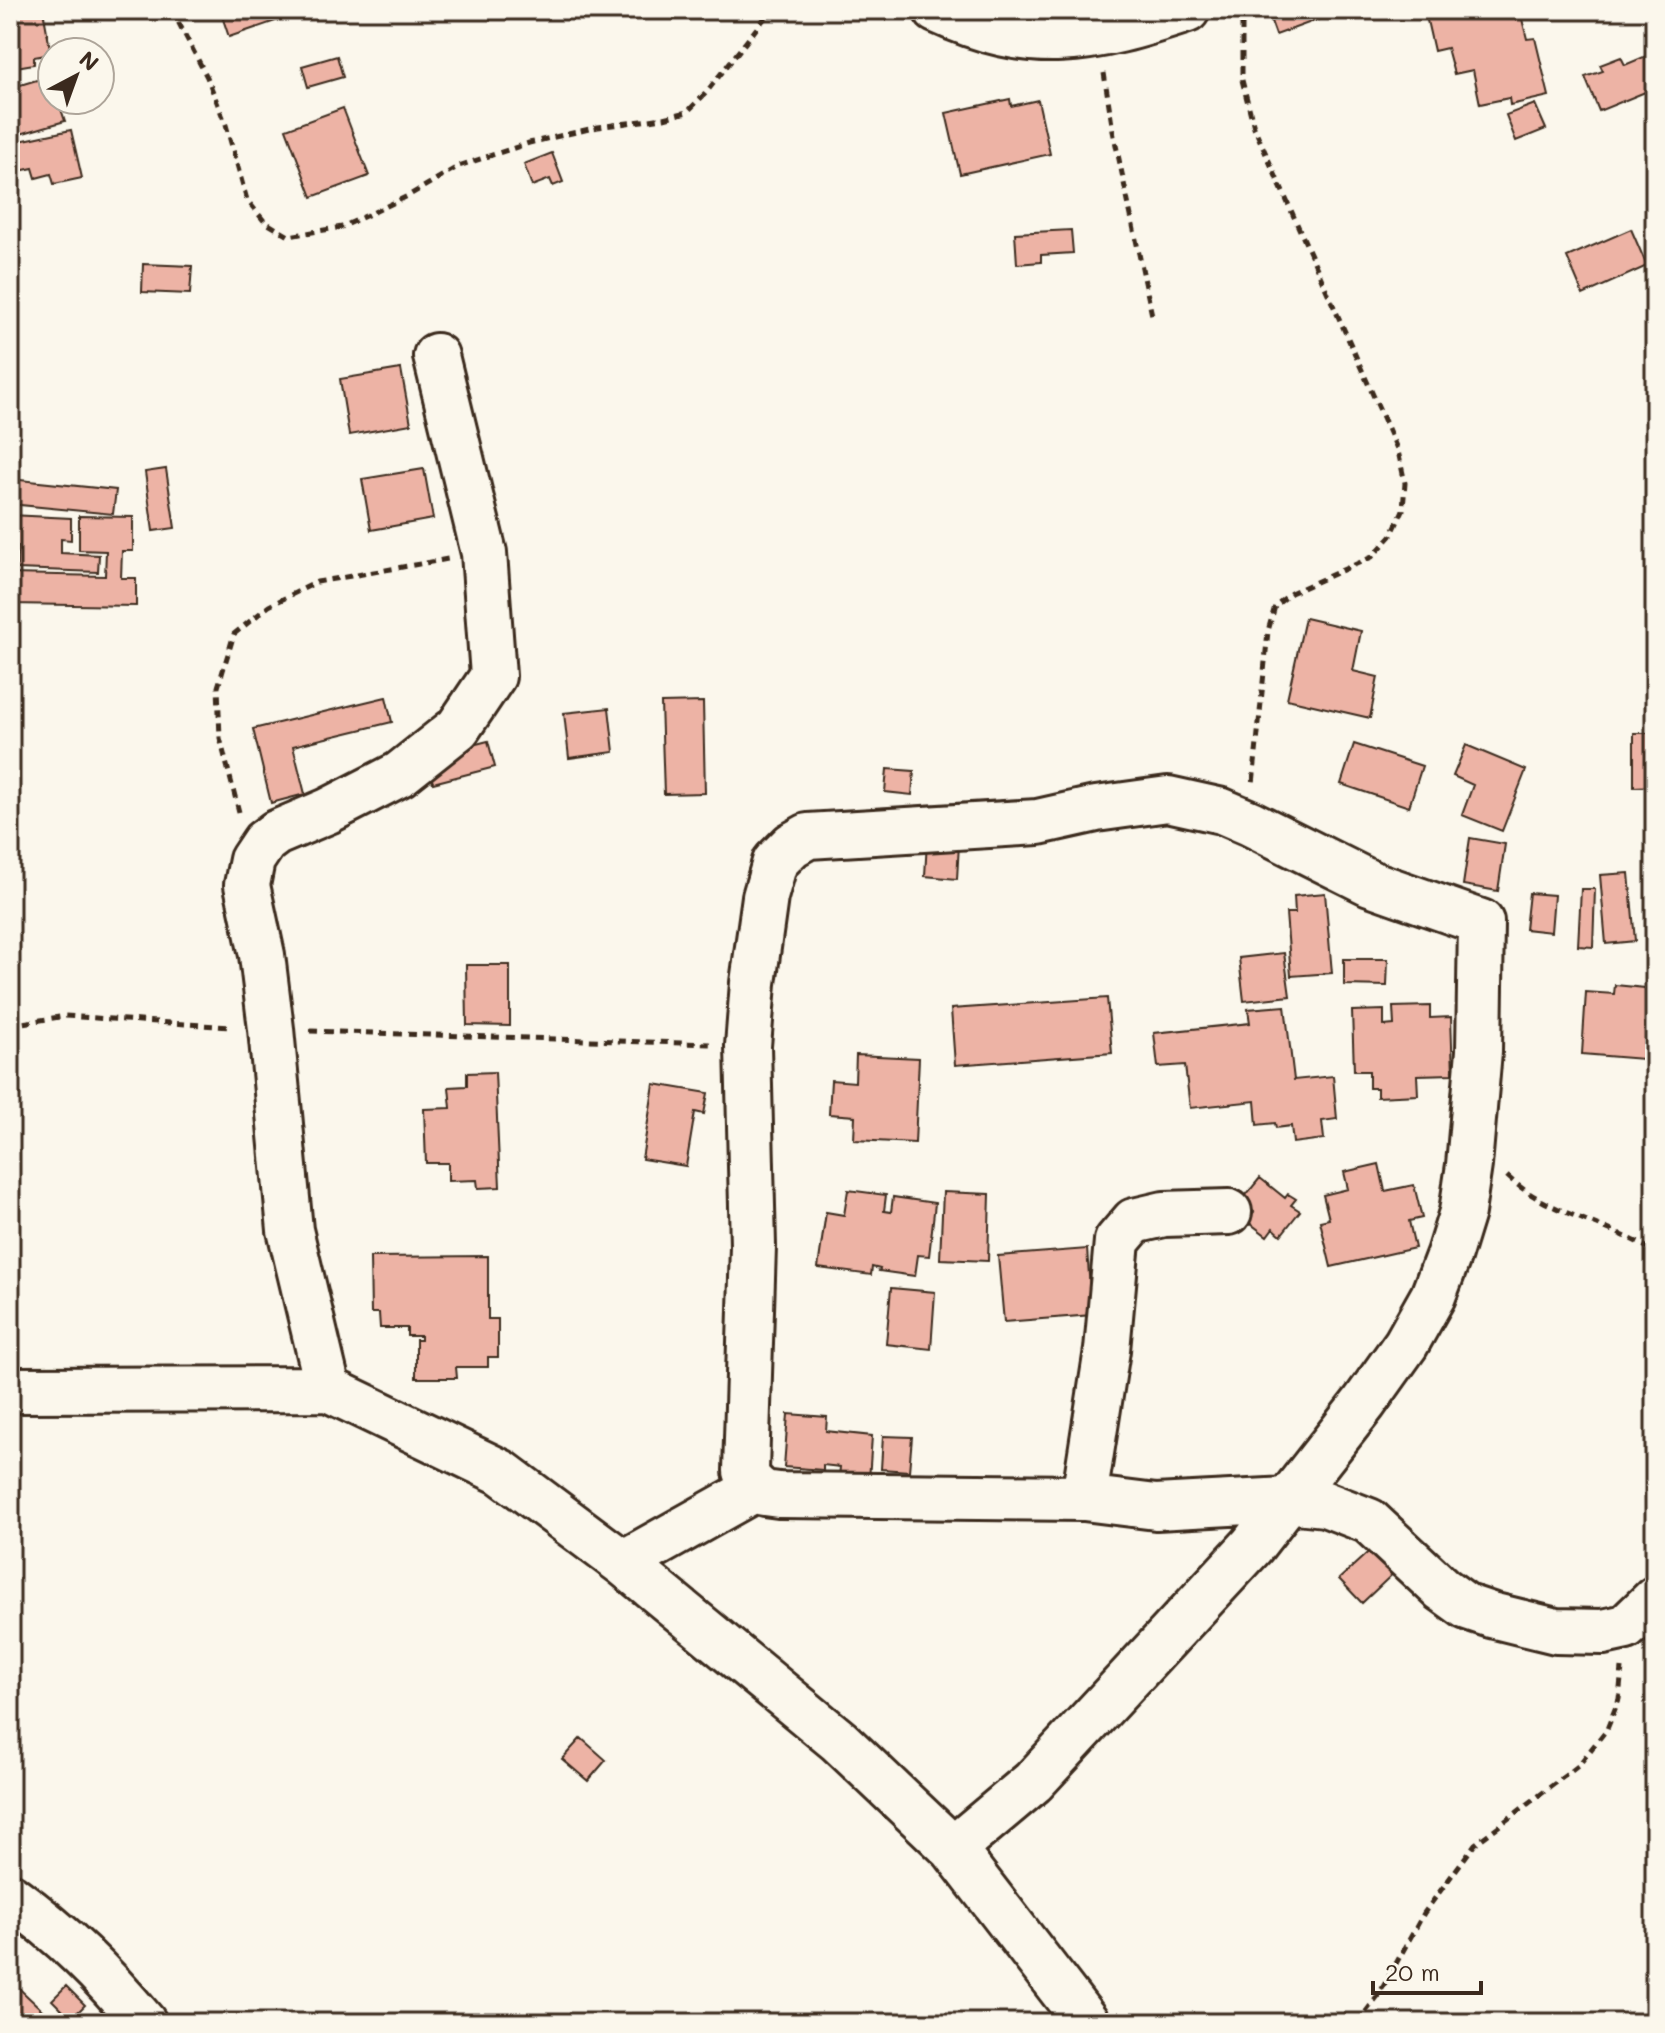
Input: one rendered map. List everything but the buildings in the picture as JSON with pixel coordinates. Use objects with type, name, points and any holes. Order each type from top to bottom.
[{"type":"street","points":[[936,10],[964,23],[1018,37],[1066,41],[1098,37],[1187,10]]},
{"type":"street","points":[[328,1389],[290,1230],[262,955],[247,885],[252,860],[264,842],[276,833],[328,811],[400,774],[458,728],[493,676],[484,553],[436,356]]},
{"type":"street","points":[[953,1849],[1033,1782],[1252,1546],[1287,1500],[1364,1403],[1406,1344],[1433,1296],[1462,1212],[1479,1051],[1481,922],[1370,883],[1222,811],[1168,799],[1096,809],[1038,822],[808,836],[792,845],[775,862],[765,897],[748,1046],[753,1246],[746,1471],[757,1488],[764,1493],[779,1495],[1084,1498],[1156,1507],[1287,1500],[1325,1504],[1369,1521],[1442,1589],[1467,1607],[1556,1631],[1603,1632],[1641,1613]]},
{"type":"street","points":[[1084,1498],[1107,1350],[1117,1241],[1134,1221],[1164,1214],[1229,1212]]},
{"type":"street","points":[[10,1390],[328,1389],[501,1472],[623,1563],[839,1741],[953,1849],[1087,2023]]},
{"type":"street","points":[[623,1563],[757,1488]]},
{"type":"street","points":[[10,1896],[98,1969],[144,2023]]},
{"type":"path","points":[[172,10],[207,77],[226,125],[247,200],[265,222],[289,236],[342,227],[408,196],[459,166],[529,143],[598,127],[687,112],[771,10]]},
{"type":"path","points":[[1242,10],[1242,80],[1254,127],[1398,451],[1405,483],[1403,510],[1391,536],[1372,557],[1291,593],[1275,606],[1268,631],[1250,823]]},
{"type":"path","points":[[1098,37],[1113,131],[1153,320]]},
{"type":"path","points":[[252,860],[220,738],[218,687],[234,634],[269,606],[317,582],[484,553]]},
{"type":"path","points":[[10,1025],[65,1016],[271,1029],[748,1046]]},
{"type":"path","points":[[1470,1138],[1517,1186],[1556,1209],[1655,1252]]},
{"type":"path","points":[[1357,2023],[1378,1996],[1437,1893],[1475,1844],[1570,1773],[1607,1729],[1619,1699],[1641,1613]]}]
